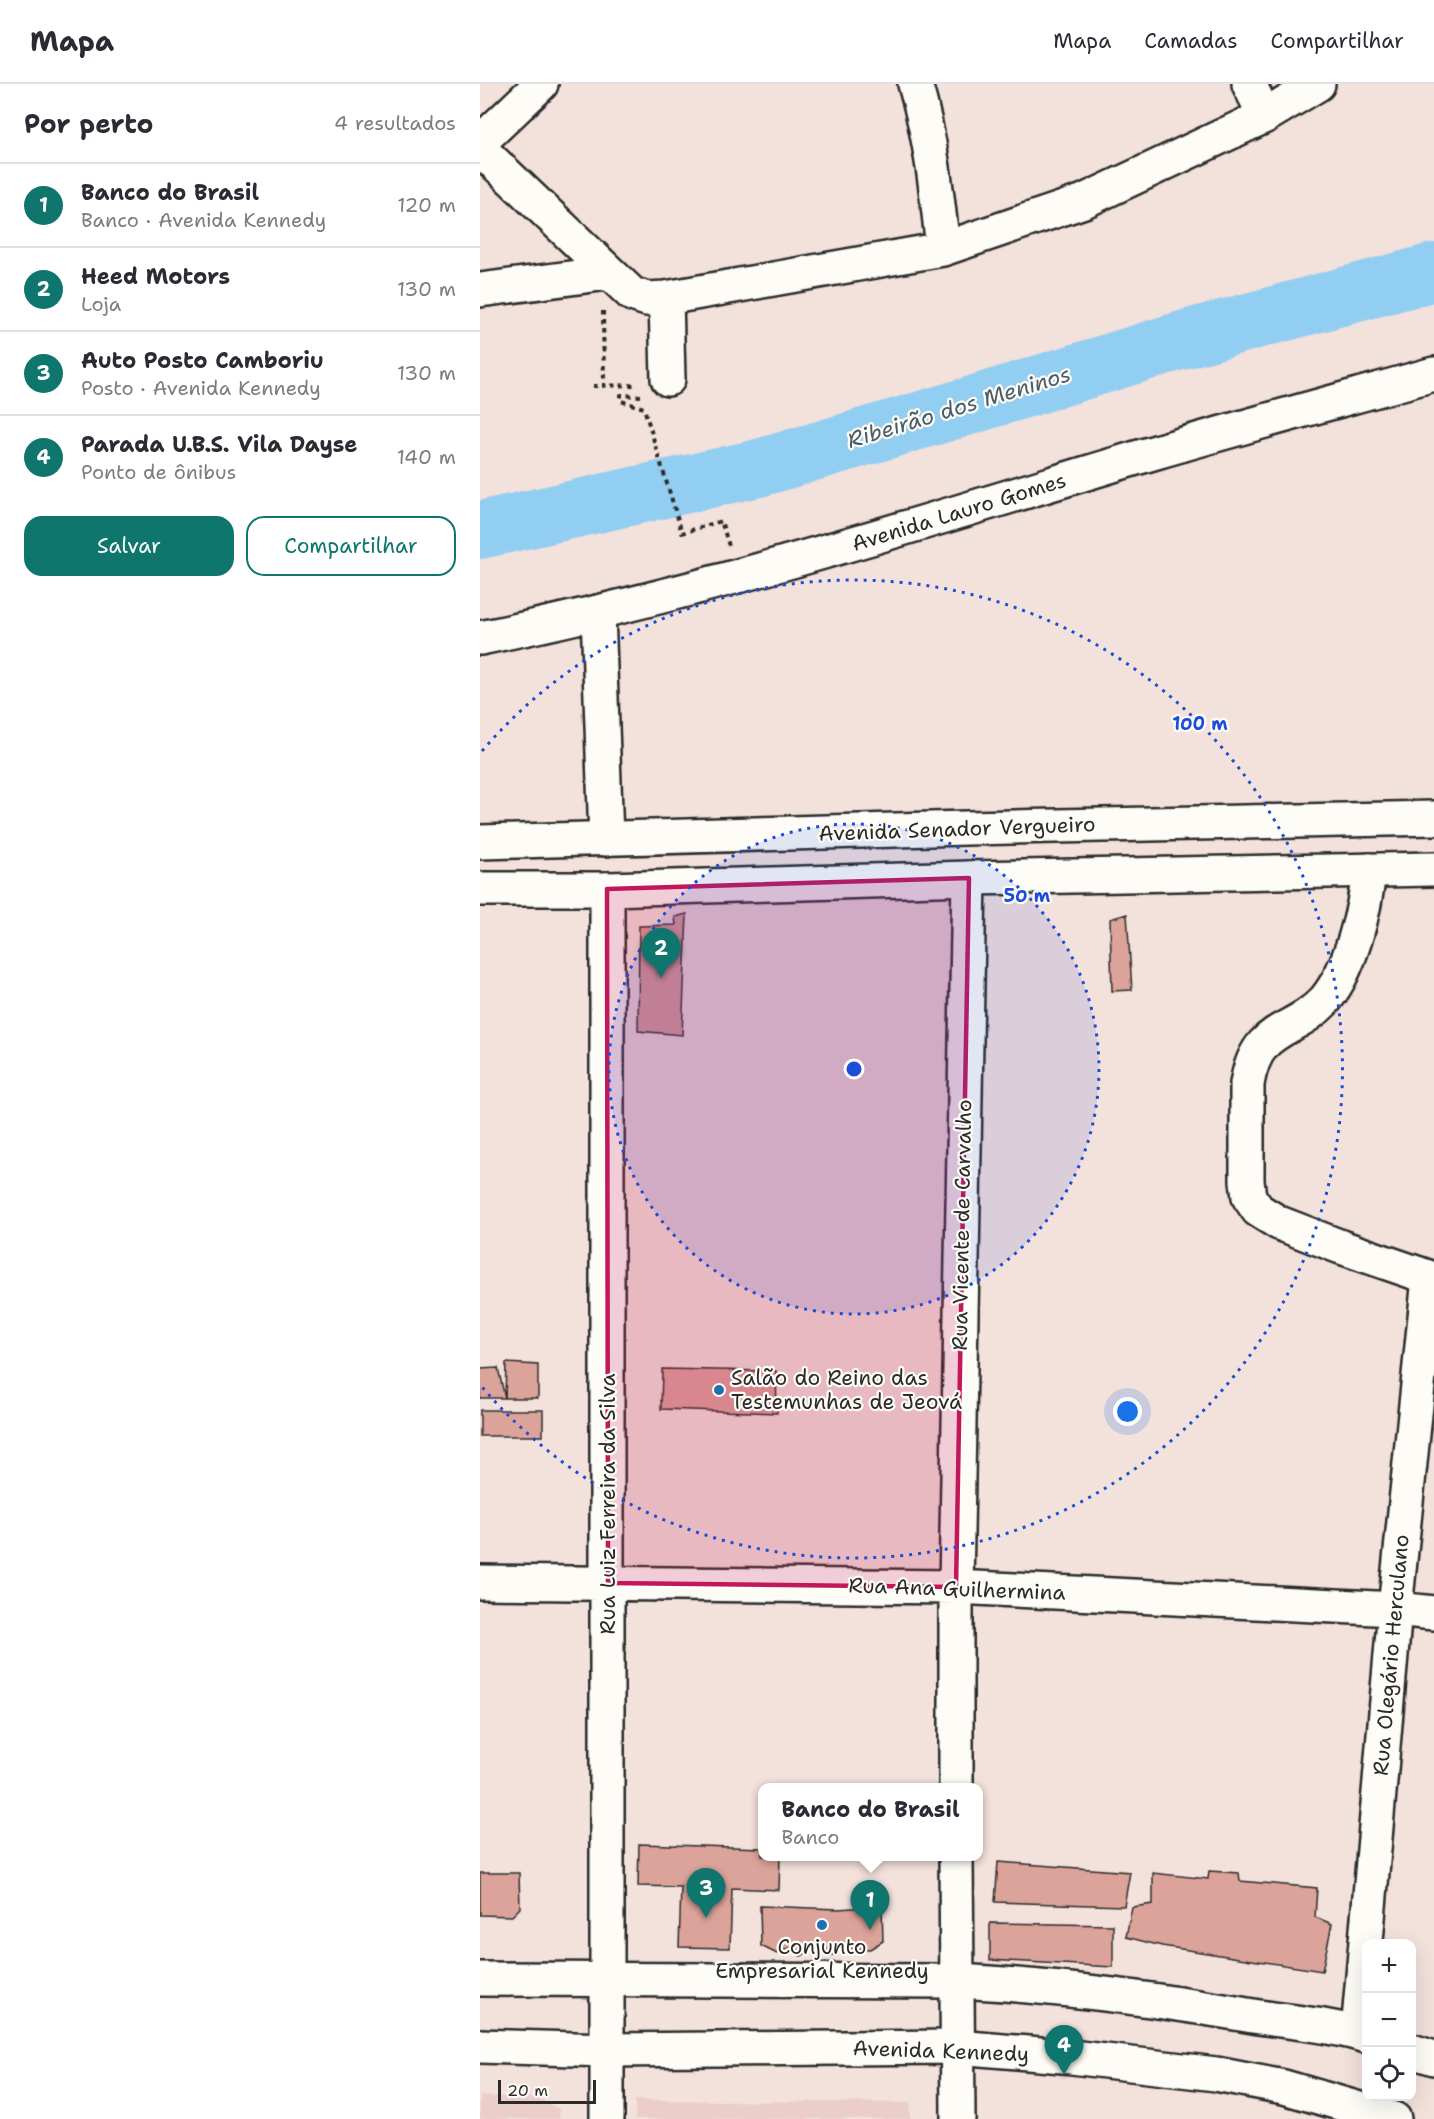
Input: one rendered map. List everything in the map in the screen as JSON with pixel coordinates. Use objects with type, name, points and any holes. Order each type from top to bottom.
[{"type":"street","points":[[480,142],[541,84]]},
{"type":"street","points":[[915,84],[933,165],[943,249]]},
{"type":"street","points":[[1249,84],[1265,116]]},
{"type":"street","points":[[480,149],[605,273],[636,296],[647,299],[666,298],[943,249],[1084,201],[1265,116],[1318,84]]},
{"type":"street","points":[[480,290],[605,273]]},
{"type":"street","points":[[653,382],[666,298]]},
{"type":"street","name":"Avenida Lauro Gomes","points":[[480,638],[598,612],[859,543],[1159,452],[1434,374]]},
{"type":"street","points":[[598,612],[606,839]]},
{"type":"street","name":"Avenida Senador Vergueiro","points":[[480,842],[1434,818]]},
{"type":"street","points":[[480,888],[608,889],[969,878],[1434,869]]},
{"type":"street","points":[[1369,870],[1363,907],[1340,977],[1316,1008],[1272,1034],[1264,1043],[1250,1068],[1247,1084],[1249,1197],[1258,1210],[1268,1218],[1341,1247],[1431,1278]]},
{"type":"street","name":"Rua Vicente de Carvalho","points":[[956,1783],[956,1587],[969,878]]},
{"type":"street","name":"Rua Luiz Ferreira da Silva","points":[[607,2119],[608,889]]},
{"type":"street","name":"Rua Olegário Herculano","points":[[1365,1993],[1395,1609],[1431,1278]]},
{"type":"street","name":"Rua Ana Guilhermina","points":[[480,1582],[956,1587],[1395,1609],[1434,1613]]},
{"type":"street","points":[[956,1861],[958,2119]]},
{"type":"street","points":[[480,1979],[1010,1983],[1112,1994],[1362,2034]]},
{"type":"street","name":"Avenida Kennedy","points":[[480,2046],[607,2050],[957,2048],[1063,2056],[1216,2074],[1284,2087],[1349,2112],[1394,2119]]},
{"type":"street","points":[[1416,2051],[1434,2058]]},
{"type":"path","points":[[604,386],[605,273]]},
{"type":"path","points":[[593,386],[653,382]]},
{"type":"path","points":[[646,413],[682,533],[721,521],[724,531]]},
{"type":"highlighted area","points":[[969,878],[956,1587],[608,1583],[607,889]]},
{"type":"shaded area","points":[[480,2096],[538,2098],[559,2109],[559,2119],[480,2119]]},
{"type":"shaded area","points":[[635,2100],[910,2103],[910,2119],[635,2119]]},
{"type":"building","points":[[687,914],[682,1035],[638,1031],[639,926],[676,925],[675,917]]},
{"type":"building","points":[[1127,914],[1132,990],[1112,991],[1110,919]]},
{"type":"building","points":[[506,1363],[538,1365],[538,1398],[505,1398]]},
{"type":"building","points":[[498,1368],[505,1398],[480,1398],[480,1369]]},
{"type":"building","name":"Salão do Reino das Testemunhas de Jeová","points":[[662,1369],[776,1371],[777,1413],[661,1409]]},
{"type":"building","points":[[480,1410],[543,1410],[543,1436],[480,1436]]},
{"type":"building","points":[[639,1844],[758,1848],[758,1861],[780,1861],[779,1890],[732,1888],[730,1948],[679,1947],[681,1887],[638,1886]]},
{"type":"building","points":[[998,1862],[1130,1872],[1124,1906],[995,1902]]},
{"type":"building","points":[[1209,1871],[1239,1873],[1240,1881],[1317,1888],[1315,1917],[1332,1924],[1322,1971],[1162,1946],[1126,1937],[1132,1907],[1153,1904],[1153,1873],[1208,1879]]},
{"type":"building","points":[[480,1873],[519,1873],[520,1908],[512,1916],[480,1915]]},
{"type":"building","name":"Conjunto Empresarial Kennedy","points":[[760,1906],[838,1909],[882,1906],[883,1941],[870,1949],[837,1948],[834,1955],[828,1955],[826,1947],[814,1948],[801,1956],[789,1948],[777,1954],[761,1946]]},
{"type":"building","points":[[990,1923],[1113,1925],[1113,1967],[990,1960]]},
{"type":"waterway","name":"Ribeirão dos Meninos","points":[[480,530],[759,468],[1189,338],[1434,272]]},
{"type":"place","name":"Heed Motors","points":[[661,978]]},
{"type":"place","name":"Salão do Reino das Testemunhas de Jeová","points":[[719,1390]]},
{"type":"place","name":"Auto Posto Camboriu","points":[[706,1918]]},
{"type":"place","name":"Conjunto Empresarial Kennedy","points":[[822,1925]]},
{"type":"place","name":"Banco do Brasil","points":[[870,1930]]},
{"type":"place","name":"Parada U.B.S. Vila Dayse","points":[[1064,2075]]}]
